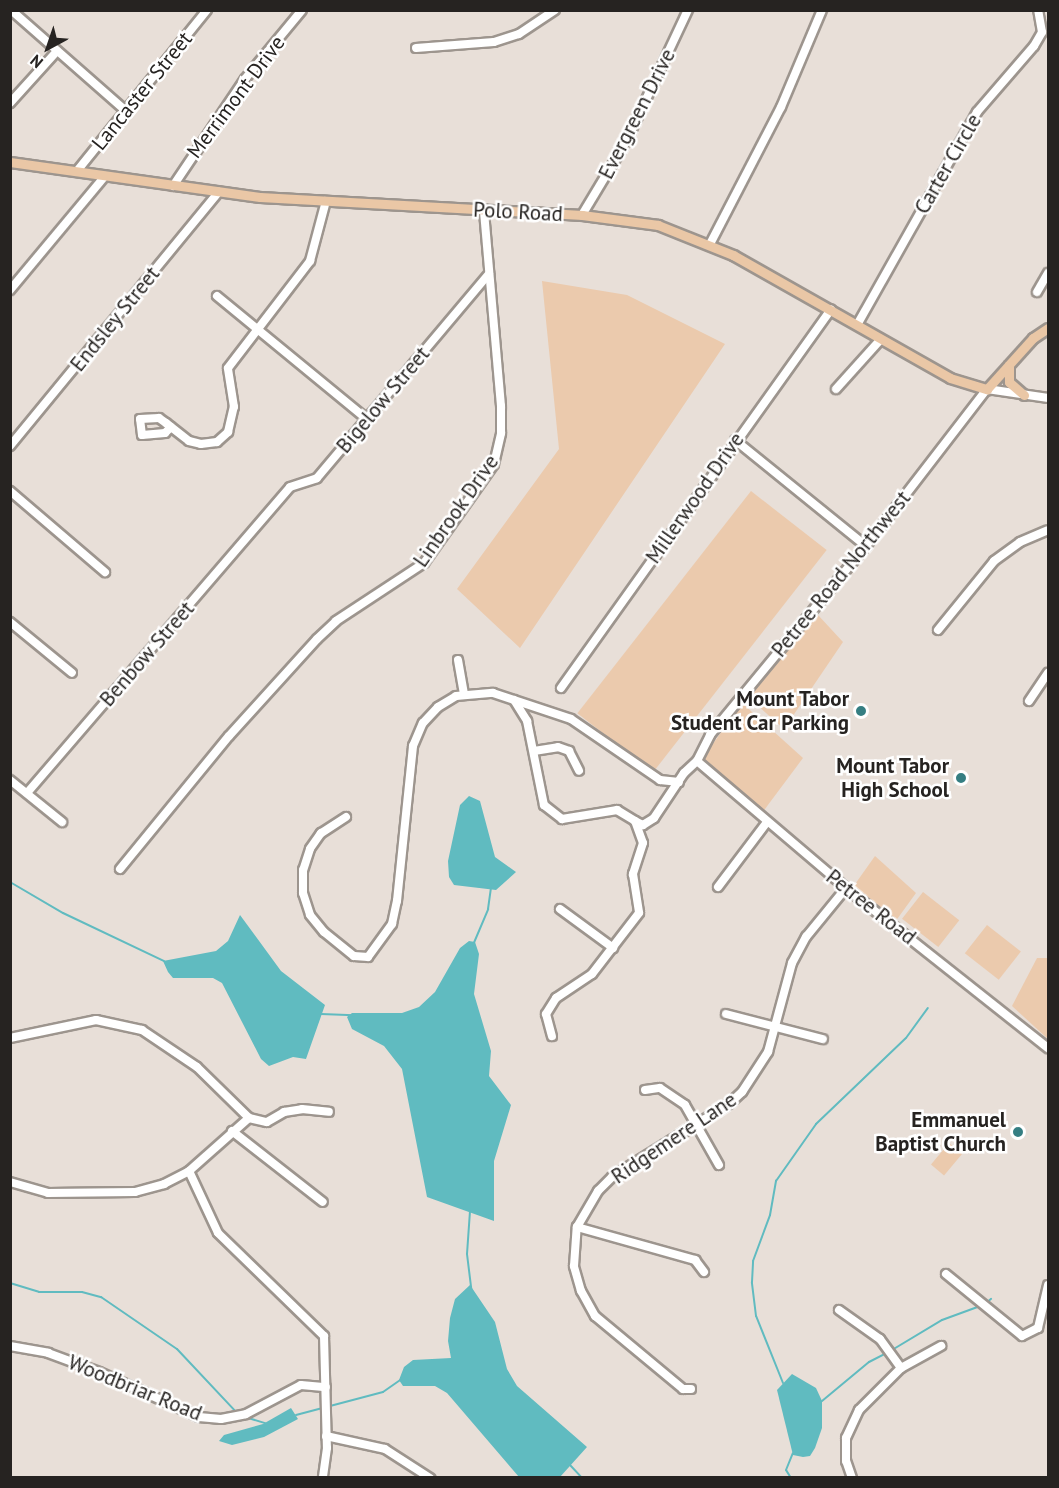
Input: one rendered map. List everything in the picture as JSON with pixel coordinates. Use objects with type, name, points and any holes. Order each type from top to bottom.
[{"type":"main road","name":"Polo Road","points":[[10,162],[219,192],[326,201],[582,215],[658,225],[710,244],[950,378],[987,389]]},
{"type":"main road","points":[[987,389],[1010,363],[1048,328]]},
{"type":"main road","points":[[1010,363],[1009,382],[1024,395]]},
{"type":"street","points":[[11,10],[126,111]]},
{"type":"street","name":"Merrimont Drive","points":[[173,186],[245,80],[302,10]]},
{"type":"street","points":[[416,48],[494,42],[519,34],[555,10]]},
{"type":"street","name":"Evergreen Drive","points":[[582,215],[627,140],[688,10]]},
{"type":"street","points":[[710,244],[781,106],[822,10]]},
{"type":"street","name":"Carter Circle","points":[[857,325],[977,112],[1034,46],[1042,32],[1038,10]]},
{"type":"street","name":"Lancaster Street","points":[[77,171],[207,11]]},
{"type":"street","points":[[10,103],[57,51]]},
{"type":"street","points":[[10,290],[105,176]]},
{"type":"street","name":"Endsley Street","points":[[10,446],[219,192]]},
{"type":"street","points":[[171,427],[189,441],[201,444],[217,441],[228,432],[234,407],[228,368],[310,261],[326,201]]},
{"type":"street","name":"Linbrook Drive","points":[[120,869],[229,736],[317,639],[336,621],[424,563],[494,464],[501,434],[501,406],[484,210]]},
{"type":"street","name":"Bigelow Street","points":[[267,514],[290,487],[317,478],[489,273]]},
{"type":"street","points":[[1037,292],[1048,273]]},
{"type":"street","points":[[217,296],[367,419]]},
{"type":"street","name":"Millerwood Drive","points":[[561,688],[735,440],[831,310]]},
{"type":"street","points":[[836,389],[881,339]]},
{"type":"street","points":[[987,389],[1048,398]]},
{"type":"street","name":"Petree Road Northwest","points":[[634,821],[643,825],[654,818],[697,761],[710,735],[866,546],[987,389]]},
{"type":"street","points":[[735,440],[866,546]]},
{"type":"street","points":[[10,490],[105,572]]},
{"type":"street","name":"Benbow Street","points":[[27,793],[267,514]]},
{"type":"street","points":[[938,630],[994,561],[1020,542],[1048,530]]},
{"type":"street","points":[[10,622],[72,673]]},
{"type":"street","points":[[458,660],[464,693]]},
{"type":"street","points":[[1029,701],[1048,673]]},
{"type":"street","points":[[346,817],[321,832],[310,849],[303,870],[303,893],[310,915],[324,932],[354,956],[368,957],[381,944],[394,912],[413,746],[423,723],[438,706],[464,693],[493,693],[571,719],[660,780],[679,782]]},
{"type":"street","points":[[514,700],[527,721],[532,737],[544,805],[562,819],[617,810],[634,821],[643,843],[633,874],[639,913],[592,974],[556,998],[546,1014],[552,1036]]},
{"type":"street","points":[[534,751],[558,747],[569,750],[579,771]]},
{"type":"street","name":"Petree Road","points":[[697,761],[846,888],[1048,1048]]},
{"type":"street","points":[[10,780],[62,822]]},
{"type":"street","points":[[718,887],[767,822]]},
{"type":"street","name":"Ridgemere Lane","points":[[691,1389],[683,1389],[595,1316],[581,1291],[574,1266],[577,1227],[597,1193],[612,1177],[742,1092],[768,1053],[792,963],[806,937],[846,888]]},
{"type":"street","points":[[561,909],[613,948]]},
{"type":"street","points":[[726,1014],[823,1039]]},
{"type":"street","points":[[10,1038],[96,1020],[142,1029],[197,1067],[249,1118],[267,1122],[284,1112],[302,1109],[329,1112]]},
{"type":"street","points":[[645,1090],[660,1088],[673,1095],[696,1124],[719,1165]]},
{"type":"street","points":[[10,1182],[48,1193],[135,1192],[164,1184],[189,1171],[249,1118]]},
{"type":"street","points":[[232,1131],[323,1202]]},
{"type":"street","points":[[189,1171],[219,1233],[324,1336],[326,1436],[323,1478]]},
{"type":"street","points":[[577,1227],[695,1260],[704,1272]]},
{"type":"street","points":[[946,1274],[1022,1336],[1038,1328],[1048,1285]]},
{"type":"street","points":[[839,1310],[880,1339],[902,1368]]},
{"type":"street","name":"Woodbriar Road","points":[[10,1346],[48,1353],[99,1372],[199,1417],[221,1419],[246,1414],[301,1385],[326,1387]]},
{"type":"street","points":[[852,1478],[845,1450],[850,1425],[867,1398],[902,1368],[941,1346]]},
{"type":"street","points":[[326,1436],[385,1449],[430,1478]]},
{"type":"shaded area","points":[[542,281],[627,295],[725,344],[520,648],[457,589],[559,449]]},
{"type":"shaded area","points":[[751,491],[827,550],[653,772],[577,713]]},
{"type":"shaded area","points":[[818,615],[843,642],[784,729],[747,696]]},
{"type":"shaded area","points":[[742,703],[803,758],[762,813],[702,759]]},
{"type":"shaded area","points":[[875,856],[916,893],[895,922],[853,887]]},
{"type":"shaded area","points":[[923,892],[959,920],[938,947],[902,919]]},
{"type":"shaded area","points":[[987,925],[1021,951],[999,980],[965,953]]},
{"type":"shaded area","points":[[1037,958],[1048,958],[1048,1039],[1012,1006]]},
{"type":"shaded area","points":[[949,1143],[962,1154],[944,1175],[931,1164]]},
{"type":"water","points":[[469,796],[480,801],[495,857],[516,872],[496,890],[454,885],[449,877],[448,861],[460,805]]},
{"type":"water","points":[[240,915],[281,971],[325,1005],[306,1059],[293,1057],[269,1066],[261,1059],[222,983],[213,978],[173,978],[168,972],[163,961],[216,951],[228,941]]},
{"type":"water","points":[[469,941],[475,942],[479,954],[474,994],[491,1051],[489,1076],[511,1105],[494,1161],[494,1221],[427,1197],[402,1069],[384,1046],[352,1029],[347,1017],[352,1013],[402,1013],[419,1007],[435,992],[460,948]]},
{"type":"water","points":[[470,1285],[495,1322],[507,1369],[517,1386],[587,1447],[560,1477],[519,1477],[447,1393],[435,1386],[403,1386],[399,1380],[404,1367],[413,1360],[451,1358],[448,1341],[450,1318],[455,1299]]},
{"type":"water","points":[[792,1374],[816,1388],[822,1401],[822,1428],[810,1456],[793,1455],[777,1390]]},
{"type":"water","points":[[291,1408],[298,1419],[264,1437],[232,1445],[219,1441],[224,1435],[263,1424]]},
{"type":"waterway","points":[[10,882],[63,913],[164,961]]},
{"type":"waterway","points":[[473,945],[488,909],[491,888]]},
{"type":"waterway","points":[[783,1383],[756,1316],[752,1282],[753,1261],[770,1215],[776,1181],[816,1124],[906,1038],[928,1008]]},
{"type":"waterway","points":[[321,1014],[354,1015]]},
{"type":"waterway","points":[[470,1211],[467,1254],[471,1289]]},
{"type":"waterway","points":[[10,1283],[39,1292],[82,1292],[101,1297],[177,1349],[237,1413]]},
{"type":"waterway","points":[[985,1304],[991,1299]]},
{"type":"waterway","points":[[892,1350],[942,1320],[980,1306]]},
{"type":"waterway","points":[[822,1401],[869,1362],[887,1353]]},
{"type":"waterway","points":[[296,1415],[383,1392],[400,1380]]},
{"type":"waterway","points":[[245,1417],[265,1423]]},
{"type":"waterway","points":[[791,1478],[786,1470],[793,1453]]},
{"type":"waterway","points":[[570,1465],[582,1478]]},
{"type":"place","name":"Mount Tabor Student Car Parking","points":[[861,711]]},
{"type":"place","name":"Mount Tabor High School","points":[[961,778]]},
{"type":"place","name":"Emmanuel Baptist Church","points":[[1018,1132]]}]
